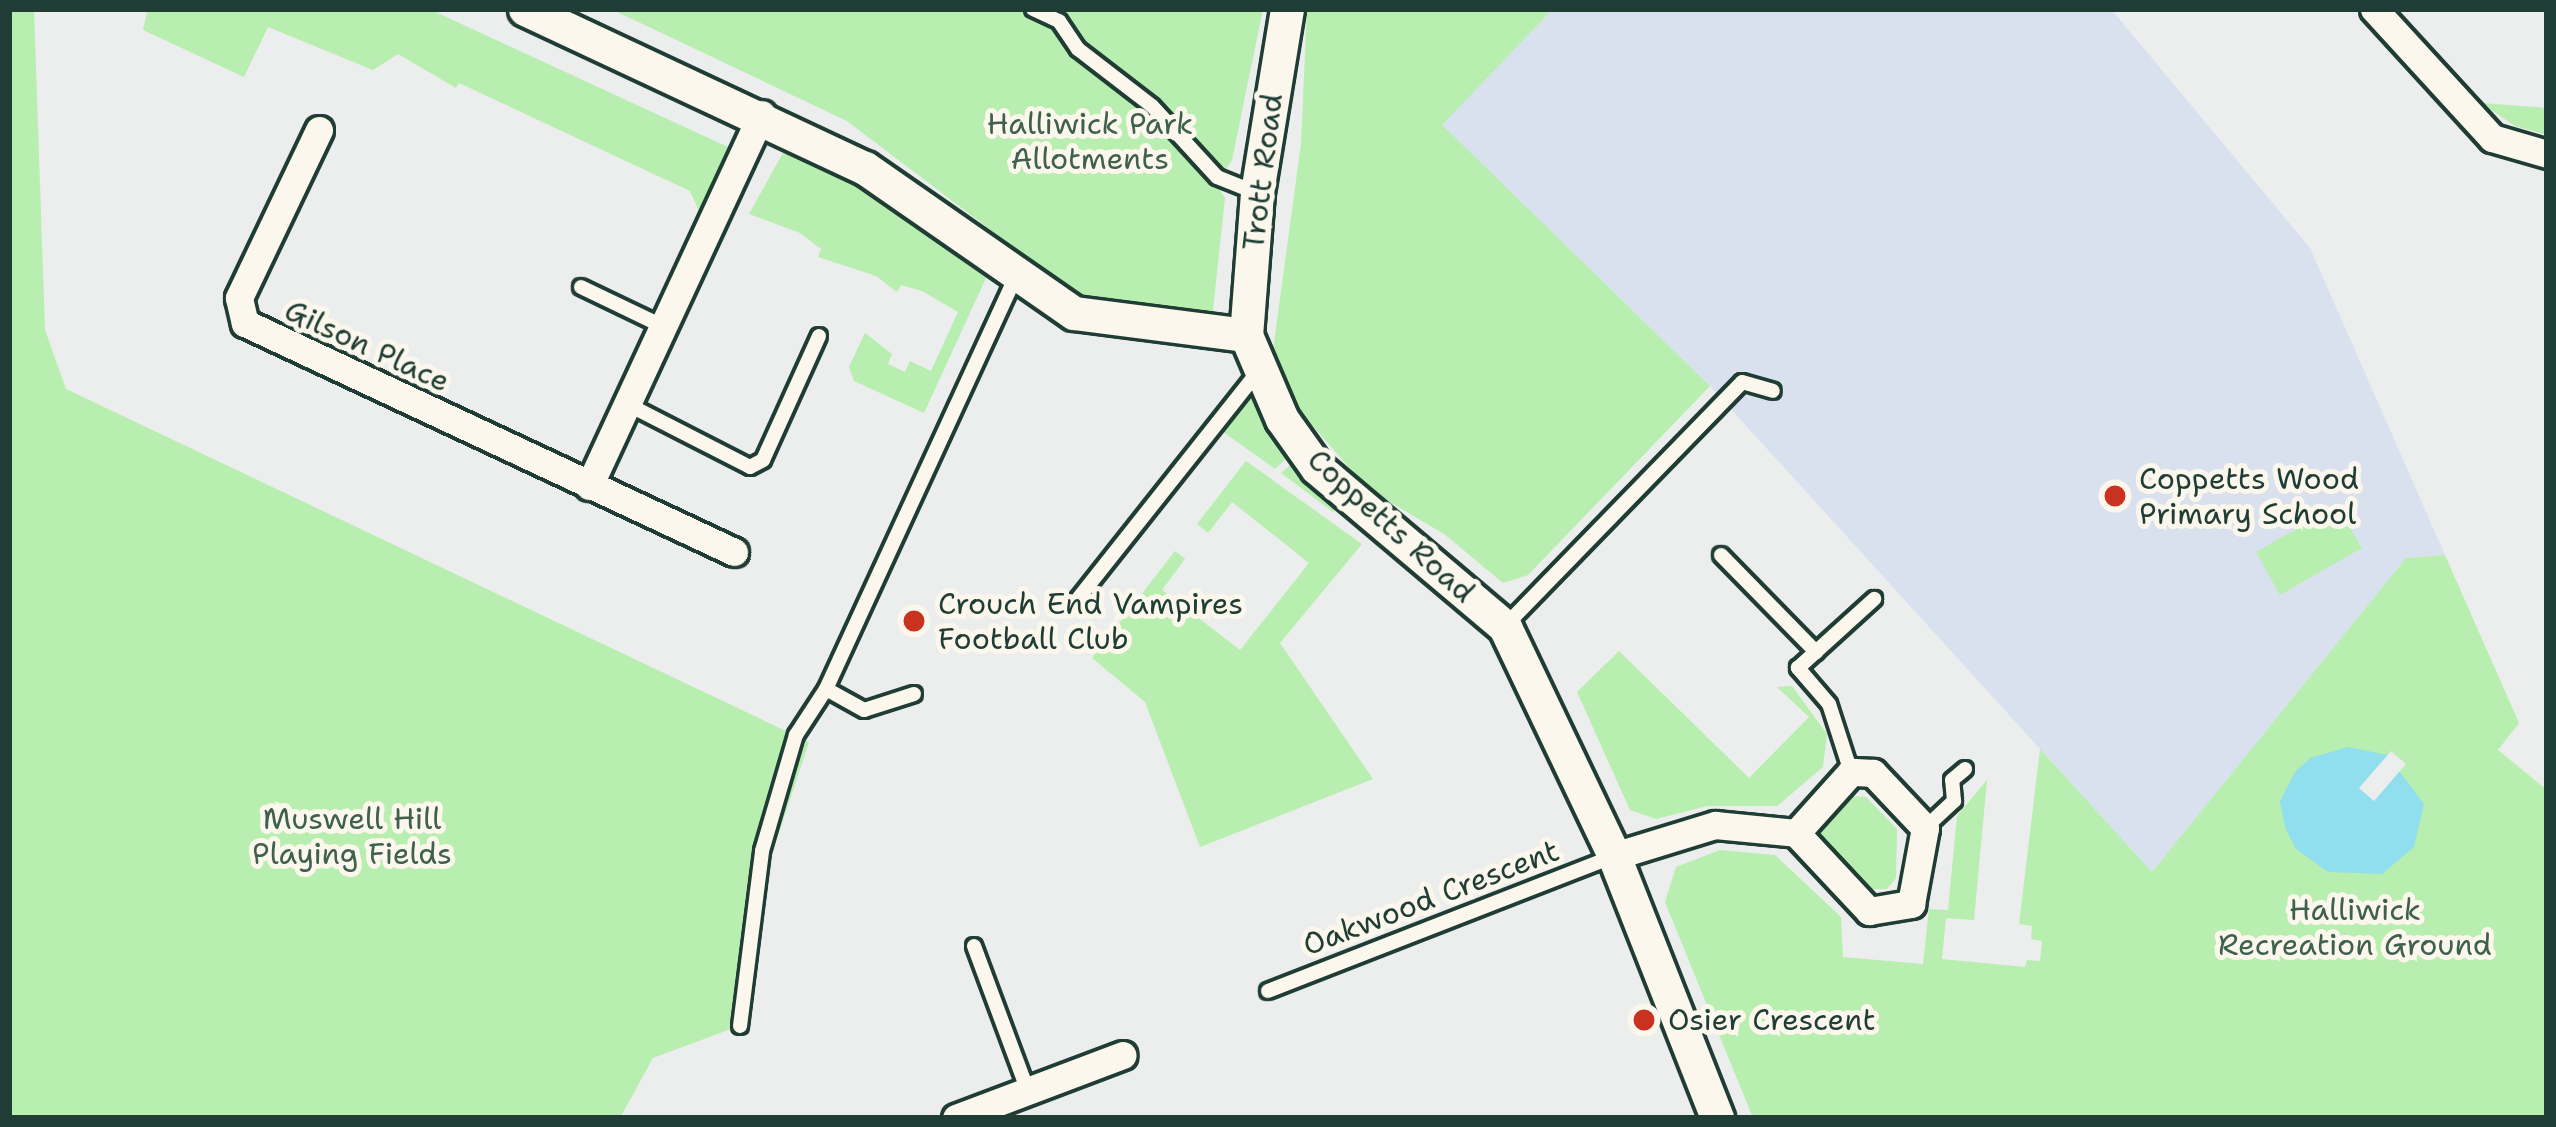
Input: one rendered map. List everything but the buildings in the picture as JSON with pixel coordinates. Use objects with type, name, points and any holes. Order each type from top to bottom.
[{"type":"street","points":[[525,9],[762,114],[865,168],[1074,314],[1246,335]]},
{"type":"street","name":"Trott Road","points":[[1246,335],[1257,193],[1287,9]]},
{"type":"street","points":[[2374,9],[2492,138],[2547,154]]},
{"type":"street","points":[[589,486],[762,114]]},
{"type":"street","name":"Gilson Place","points":[[319,130],[239,298],[245,323],[734,552]]},
{"type":"street","name":"Coppetts Road","points":[[1246,335],[1282,418],[1317,468],[1505,627],[1614,856],[1708,1116]]},
{"type":"street","points":[[1614,856],[1715,825],[1796,832],[1869,910],[1911,904],[1925,828],[1873,772],[1851,772],[1796,832]]},
{"type":"street","points":[[956,1118],[1123,1055]]},
{"type":"lane","points":[[1033,9],[1060,15],[1078,49],[1152,106],[1217,177],[1257,193]]},
{"type":"lane","points":[[740,1026],[762,851],[796,735],[826,689],[1017,274]]},
{"type":"lane","points":[[580,287],[664,327]]},
{"type":"lane","points":[[628,404],[750,467],[763,460],[819,337]]},
{"type":"lane","points":[[1073,605],[1261,369]]},
{"type":"lane","points":[[1505,627],[1742,382],[1773,392]]},
{"type":"lane","points":[[1721,555],[1816,652]]},
{"type":"lane","points":[[1851,772],[1829,704],[1798,668],[1874,599]]},
{"type":"lane","points":[[826,689],[863,710],[914,694]]},
{"type":"lane","points":[[1925,828],[1954,801],[1952,780],[1965,769]]},
{"type":"lane","name":"Oakwood Crescent","points":[[1268,991],[1614,856]]},
{"type":"lane","points":[[974,946],[1028,1090]]},
{"type":"shaded area","name":"Coppetts Wood Primary School","points":[[1553,9],[2111,9],[2310,248],[2445,555],[2406,558],[2152,872],[1710,386],[1441,125]]},
{"type":"green space","name":"Muswell Hill Playing Fields","points":[[9,9],[34,9],[45,330],[66,389],[809,742],[766,872],[747,1023],[653,1058],[620,1118],[9,1118]]},
{"type":"green space","points":[[148,9],[429,9],[730,148],[699,211],[690,191],[459,83],[456,88],[398,54],[373,70],[268,27],[244,77],[143,30]]},
{"type":"green space","name":"Halliwick Park Allotments","points":[[611,9],[1263,9],[1232,160],[1216,184],[1225,198],[1212,319],[1087,303],[847,121]]},
{"type":"green space","points":[[1307,9],[1553,9],[1442,125],[1710,386],[1528,575],[1503,583],[1444,534],[1368,489],[1284,393],[1273,350],[1301,144]]},
{"type":"green space","points":[[2481,103],[2547,108],[2547,135],[2515,126]]},
{"type":"green space","points":[[784,151],[856,183],[986,278],[924,413],[854,381],[849,367],[865,333],[892,354],[888,364],[905,372],[910,361],[931,371],[958,312],[922,291],[901,285],[897,292],[876,276],[818,257],[821,249],[800,233],[749,214]]},
{"type":"green space","points":[[1253,393],[1290,455],[1275,469],[1222,431]]},
{"type":"green space","points":[[1246,461],[1362,544],[1280,643],[1373,779],[1200,847],[1145,702],[1092,658],[1175,551],[1185,559],[1162,590],[1240,650],[1309,563],[1232,502],[1208,533],[1197,524]]},
{"type":"green space","points":[[1295,461],[1337,507],[1333,512],[1281,473]]},
{"type":"green space","points":[[2337,506],[2362,548],[2280,595],[2256,552]]},
{"type":"green space","name":"Halliwick Recreation Ground","points":[[2445,555],[2519,723],[2498,750],[2547,790],[2547,1118],[1753,1118],[1665,902],[1676,867],[1720,850],[1775,855],[1841,917],[1843,957],[1923,964],[1929,909],[1948,910],[1957,816],[1987,780],[1974,920],[1946,918],[1942,959],[2025,967],[2027,960],[2040,961],[2042,941],[2031,939],[2032,926],[2019,924],[2040,749],[2152,872],[2406,558]]},
{"type":"green space","points":[[1619,651],[1749,778],[1809,717],[1777,687],[1792,686],[1827,734],[1823,767],[1777,806],[1707,806],[1656,819],[1630,810],[1577,692]]},
{"type":"green space","points":[[1848,796],[1866,797],[1897,829],[1896,878],[1887,889],[1865,889],[1817,842],[1813,828]]},
{"type":"water","points":[[2348,747],[2387,755],[2424,804],[2414,847],[2382,874],[2328,872],[2295,848],[2285,827],[2280,801],[2295,772],[2310,758]]},
{"type":"pier","points":[[2391,751],[2406,764],[2374,801],[2359,788]]},
{"type":"place","name":"Coppetts Wood Primary School","points":[[2115,496]]},
{"type":"place","name":"Crouch End Vampires Football Club","points":[[914,621]]},
{"type":"place","name":"Osier Crescent","points":[[1644,1020]]}]
